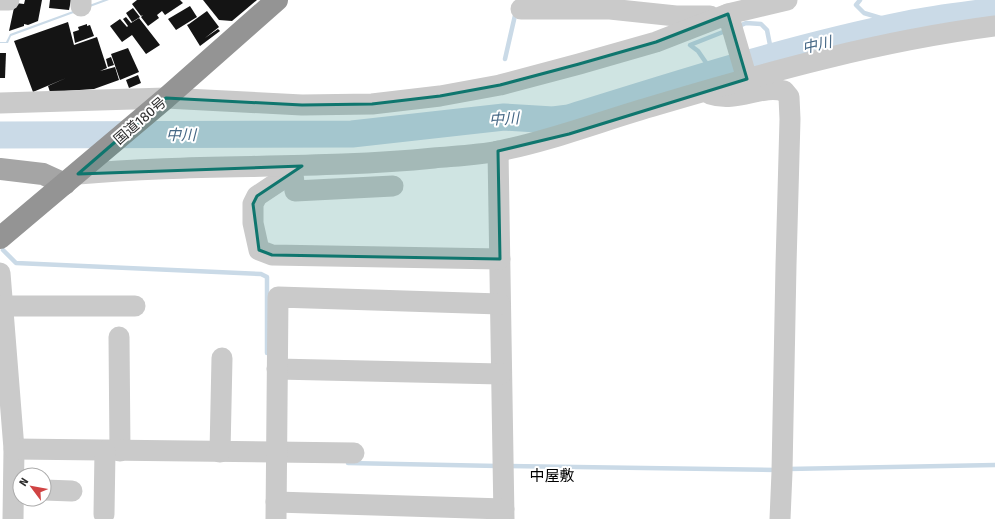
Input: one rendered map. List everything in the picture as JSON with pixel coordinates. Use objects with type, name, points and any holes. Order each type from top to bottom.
[{"type":"highway","name":"国道180号","points":[[0,238],[166,98],[277,0]]},
{"type":"main road","points":[[0,169],[43,174],[77,174]]},
{"type":"street","points":[[0,0],[9,0]]},
{"type":"street","points":[[2,102],[166,98],[302,105],[372,104],[440,96],[500,85],[656,42],[728,14],[746,2],[753,0]]},
{"type":"street","points":[[520,9],[610,9],[676,16],[704,17],[728,14],[787,0]]},
{"type":"street","points":[[728,14],[747,79]]},
{"type":"street","points":[[595,59],[630,38],[676,16]]},
{"type":"street","points":[[77,174],[142,169],[400,162],[498,151],[569,134],[654,105],[812,60],[883,44],[995,26]]},
{"type":"street","points":[[702,92],[723,97],[735,97],[777,89],[784,91],[788,97],[790,119],[780,519]]},
{"type":"street","points":[[498,151],[504,514],[276,510],[272,456],[277,369],[278,297],[500,304]]},
{"type":"street","points":[[292,166],[295,191],[394,186]]},
{"type":"street","points":[[292,166],[282,180],[257,196],[253,204],[253,223],[259,250],[272,255],[500,259]]},
{"type":"street","points":[[0,273],[4,404],[14,449],[15,467]]},
{"type":"street","points":[[2,306],[135,306]]},
{"type":"street","points":[[104,514],[112,451],[119,337]]},
{"type":"street","points":[[220,452],[222,358]]},
{"type":"street","points":[[277,369],[501,374]]},
{"type":"street","points":[[14,449],[220,452],[272,456],[354,453]]},
{"type":"street","points":[[52,490],[72,491]]},
{"type":"street","points":[[13,519],[15,507]]},
{"type":"highlighted area","points":[[728,14],[747,79],[569,134],[498,151],[500,259],[272,255],[259,250],[253,204],[257,196],[302,166],[78,174],[166,98],[302,105],[372,104],[440,96],[500,85],[579,64],[656,42]]},
{"type":"water","points":[[103,0],[109,0],[11,36],[8,43],[0,43],[6,42],[10,34]]},
{"type":"building","points":[[25,0],[42,0],[38,21],[28,25],[24,24],[24,26],[9,31],[15,3],[24,4]]},
{"type":"building","points":[[50,0],[71,0],[69,10],[49,8]]},
{"type":"building","points":[[137,0],[180,0],[183,3],[165,15],[162,11],[157,15],[159,18],[148,26],[141,17],[143,15],[141,16],[132,4]]},
{"type":"building","points":[[203,0],[257,0],[232,21],[219,20]]},
{"type":"building","points":[[190,6],[197,17],[176,30],[168,19]]},
{"type":"building","points":[[133,8],[140,17],[132,22],[126,13]]},
{"type":"building","points":[[207,11],[219,27],[205,38],[218,29],[220,31],[200,46],[187,25]]},
{"type":"building","points":[[126,17],[131,23],[139,18],[160,45],[146,54],[132,35],[122,42],[110,26],[120,19],[127,27],[128,26],[123,19]]},
{"type":"building","points":[[68,22],[74,45],[97,37],[107,68],[100,71],[115,67],[119,80],[94,89],[50,92],[48,86],[66,78],[33,92],[14,41]]},
{"type":"building","points":[[87,24],[87,26],[90,25],[94,36],[75,43],[73,32],[79,30],[78,27]]},
{"type":"building","points":[[128,48],[139,72],[120,80],[111,54]]},
{"type":"building","points":[[0,53],[6,53],[5,78],[0,78]]},
{"type":"building","points":[[111,57],[114,65],[108,67],[106,59]]},
{"type":"building","points":[[138,75],[141,83],[129,88],[126,80]]},
{"type":"waterway","points":[[860,0],[856,5],[864,13],[884,19],[882,25],[870,33]]},
{"type":"waterway","points":[[505,59],[516,11]]},
{"type":"waterway","name":"中川","points":[[0,135],[352,134],[504,117],[553,120],[569,118],[737,66],[822,43],[919,22],[995,11]]},
{"type":"waterway","points":[[737,27],[746,23],[761,24],[767,30],[771,50],[777,55]]},
{"type":"waterway","points":[[703,76],[709,67],[698,51],[690,45],[728,30]]},
{"type":"waterway","points":[[3,250],[16,263],[261,274],[267,277],[267,353]]},
{"type":"waterway","points":[[348,463],[498,466]]},
{"type":"waterway","points":[[788,469],[995,465]]},
{"type":"waterway","points":[[508,466],[776,470]]},
{"type":"district","name":"中屋敷","points":[[552,476]]}]
